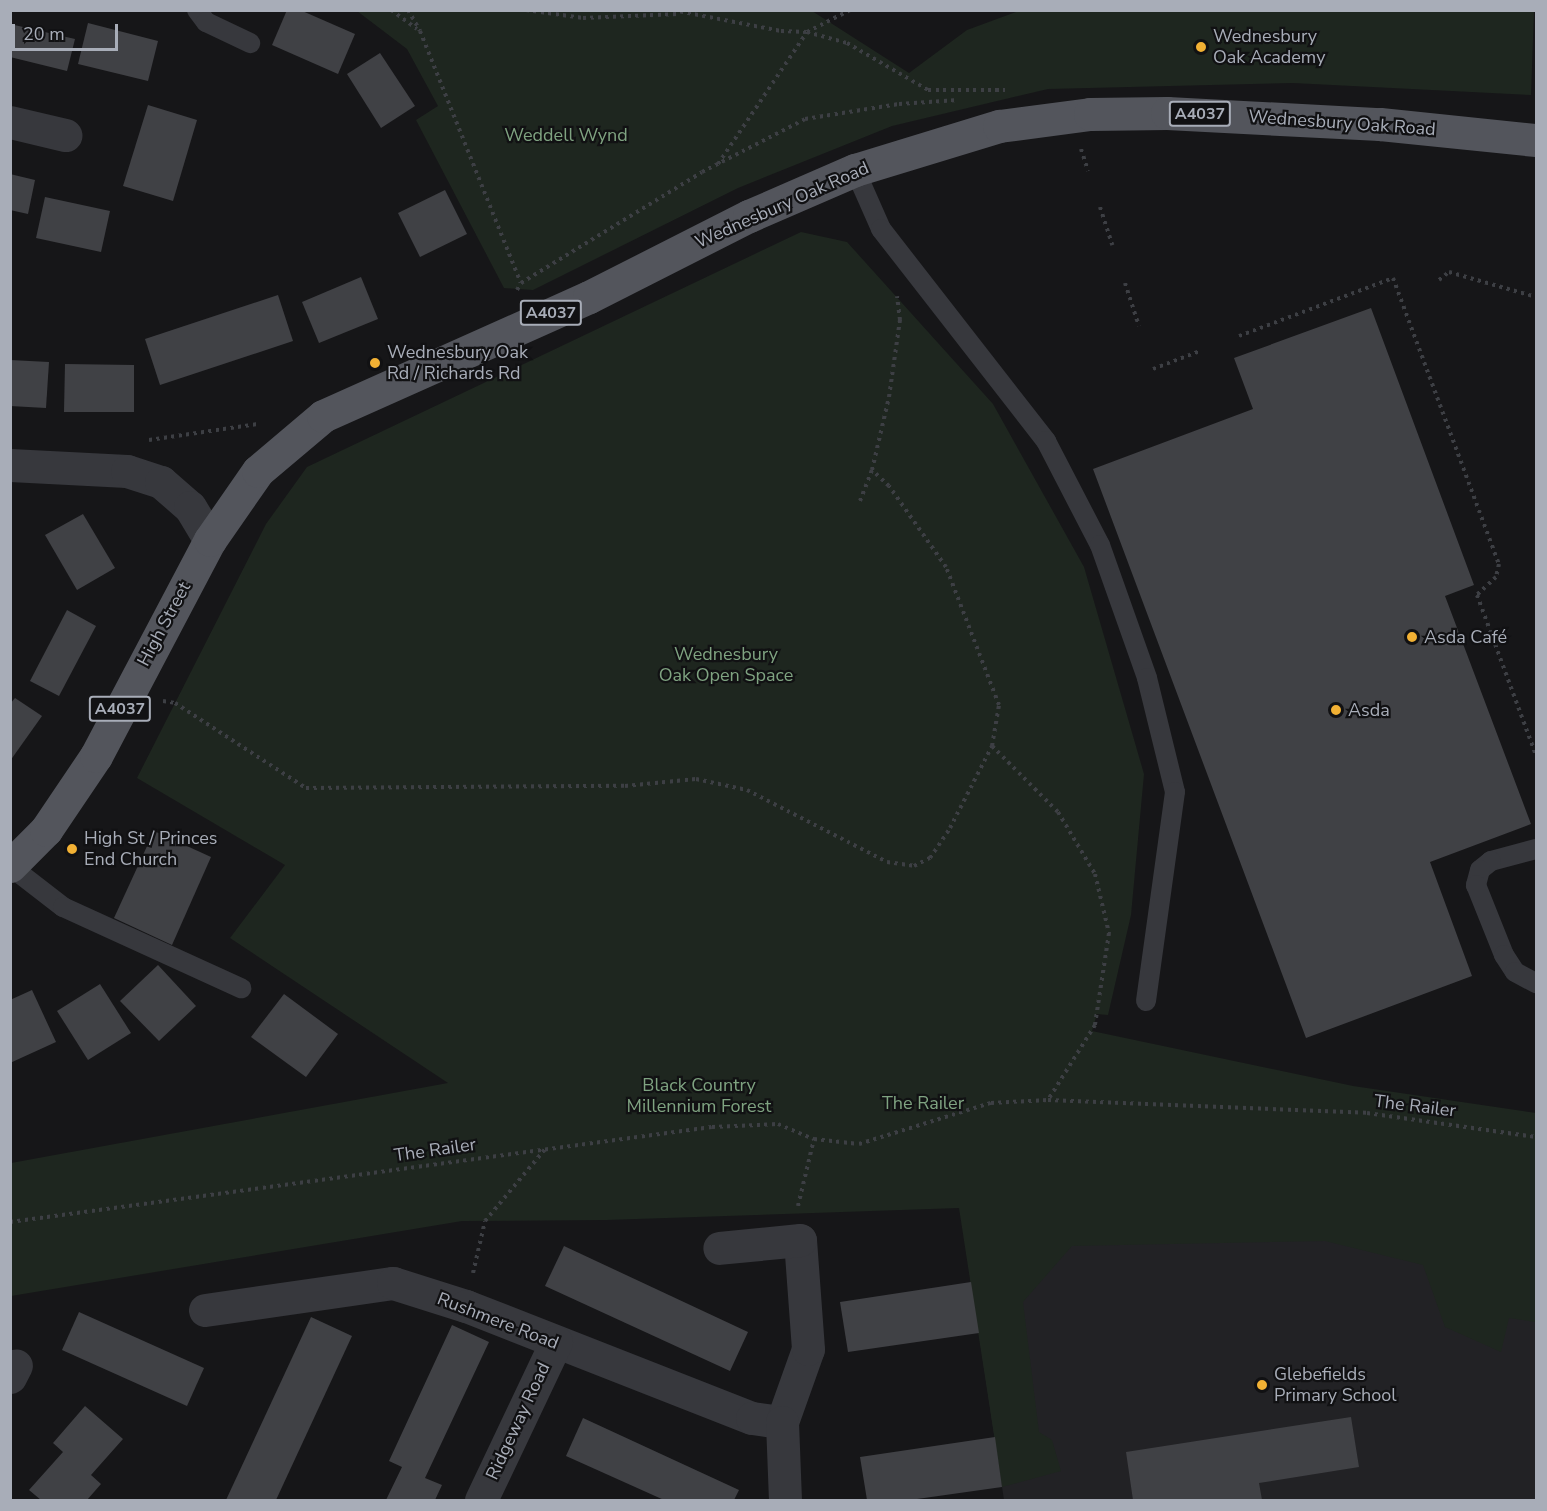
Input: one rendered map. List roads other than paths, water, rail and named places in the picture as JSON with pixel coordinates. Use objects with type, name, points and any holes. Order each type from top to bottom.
[{"type":"main road","name":"Wednesbury Oak Road","points":[[258,471],[323,416],[589,297],[749,216],[855,170],[999,126],[1090,114],[1167,113],[1380,124],[1536,140]]},
{"type":"main road","name":"High Street","points":[[10,866],[46,830],[96,756],[210,540],[258,471]]},
{"type":"street","points":[[10,122],[65,135]]},
{"type":"street","points":[[10,465],[127,471],[161,482],[190,507],[210,540]]},
{"type":"street","points":[[719,1248],[800,1240],[808,1349],[782,1422],[784,1500]]},
{"type":"street","name":"Rushmere Road","points":[[205,1310],[393,1283],[466,1306],[752,1418],[782,1422]]},
{"type":"street","name":"Ridgeway Road","points":[[481,1500],[556,1342]]},
{"type":"lane","points":[[197,10],[206,22],[250,43]]},
{"type":"lane","points":[[855,170],[890,241],[1046,441],[1100,545],[1147,678],[1175,792],[1146,1001]]},
{"type":"lane","points":[[1536,849],[1491,861],[1480,870],[1476,885],[1504,955],[1515,972],[1536,983]]},
{"type":"lane","points":[[10,866],[63,907],[241,988]]},
{"type":"place","name":"Wednesbury Oak Academy","points":[[1201,47]]},
{"type":"place","name":"Wednesbury Oak Rd / Richards Rd","points":[[375,363]]},
{"type":"place","name":"Asda Café","points":[[1412,637]]},
{"type":"place","name":"Asda","points":[[1336,710]]},
{"type":"place","name":"High St / Princes End Church","points":[[72,849]]},
{"type":"place","name":"Glebefields Primary School","points":[[1262,1385]]},
{"type":"park label","name":"Weddell Wynd","points":[[566,135]]},
{"type":"park label","name":"Wednesbury Oak Open Space","points":[[726,665]]},
{"type":"park label","name":"Black Country Millennium Forest","points":[[699,1096]]},
{"type":"park label","name":"The Railer","points":[[923,1103]]}]
